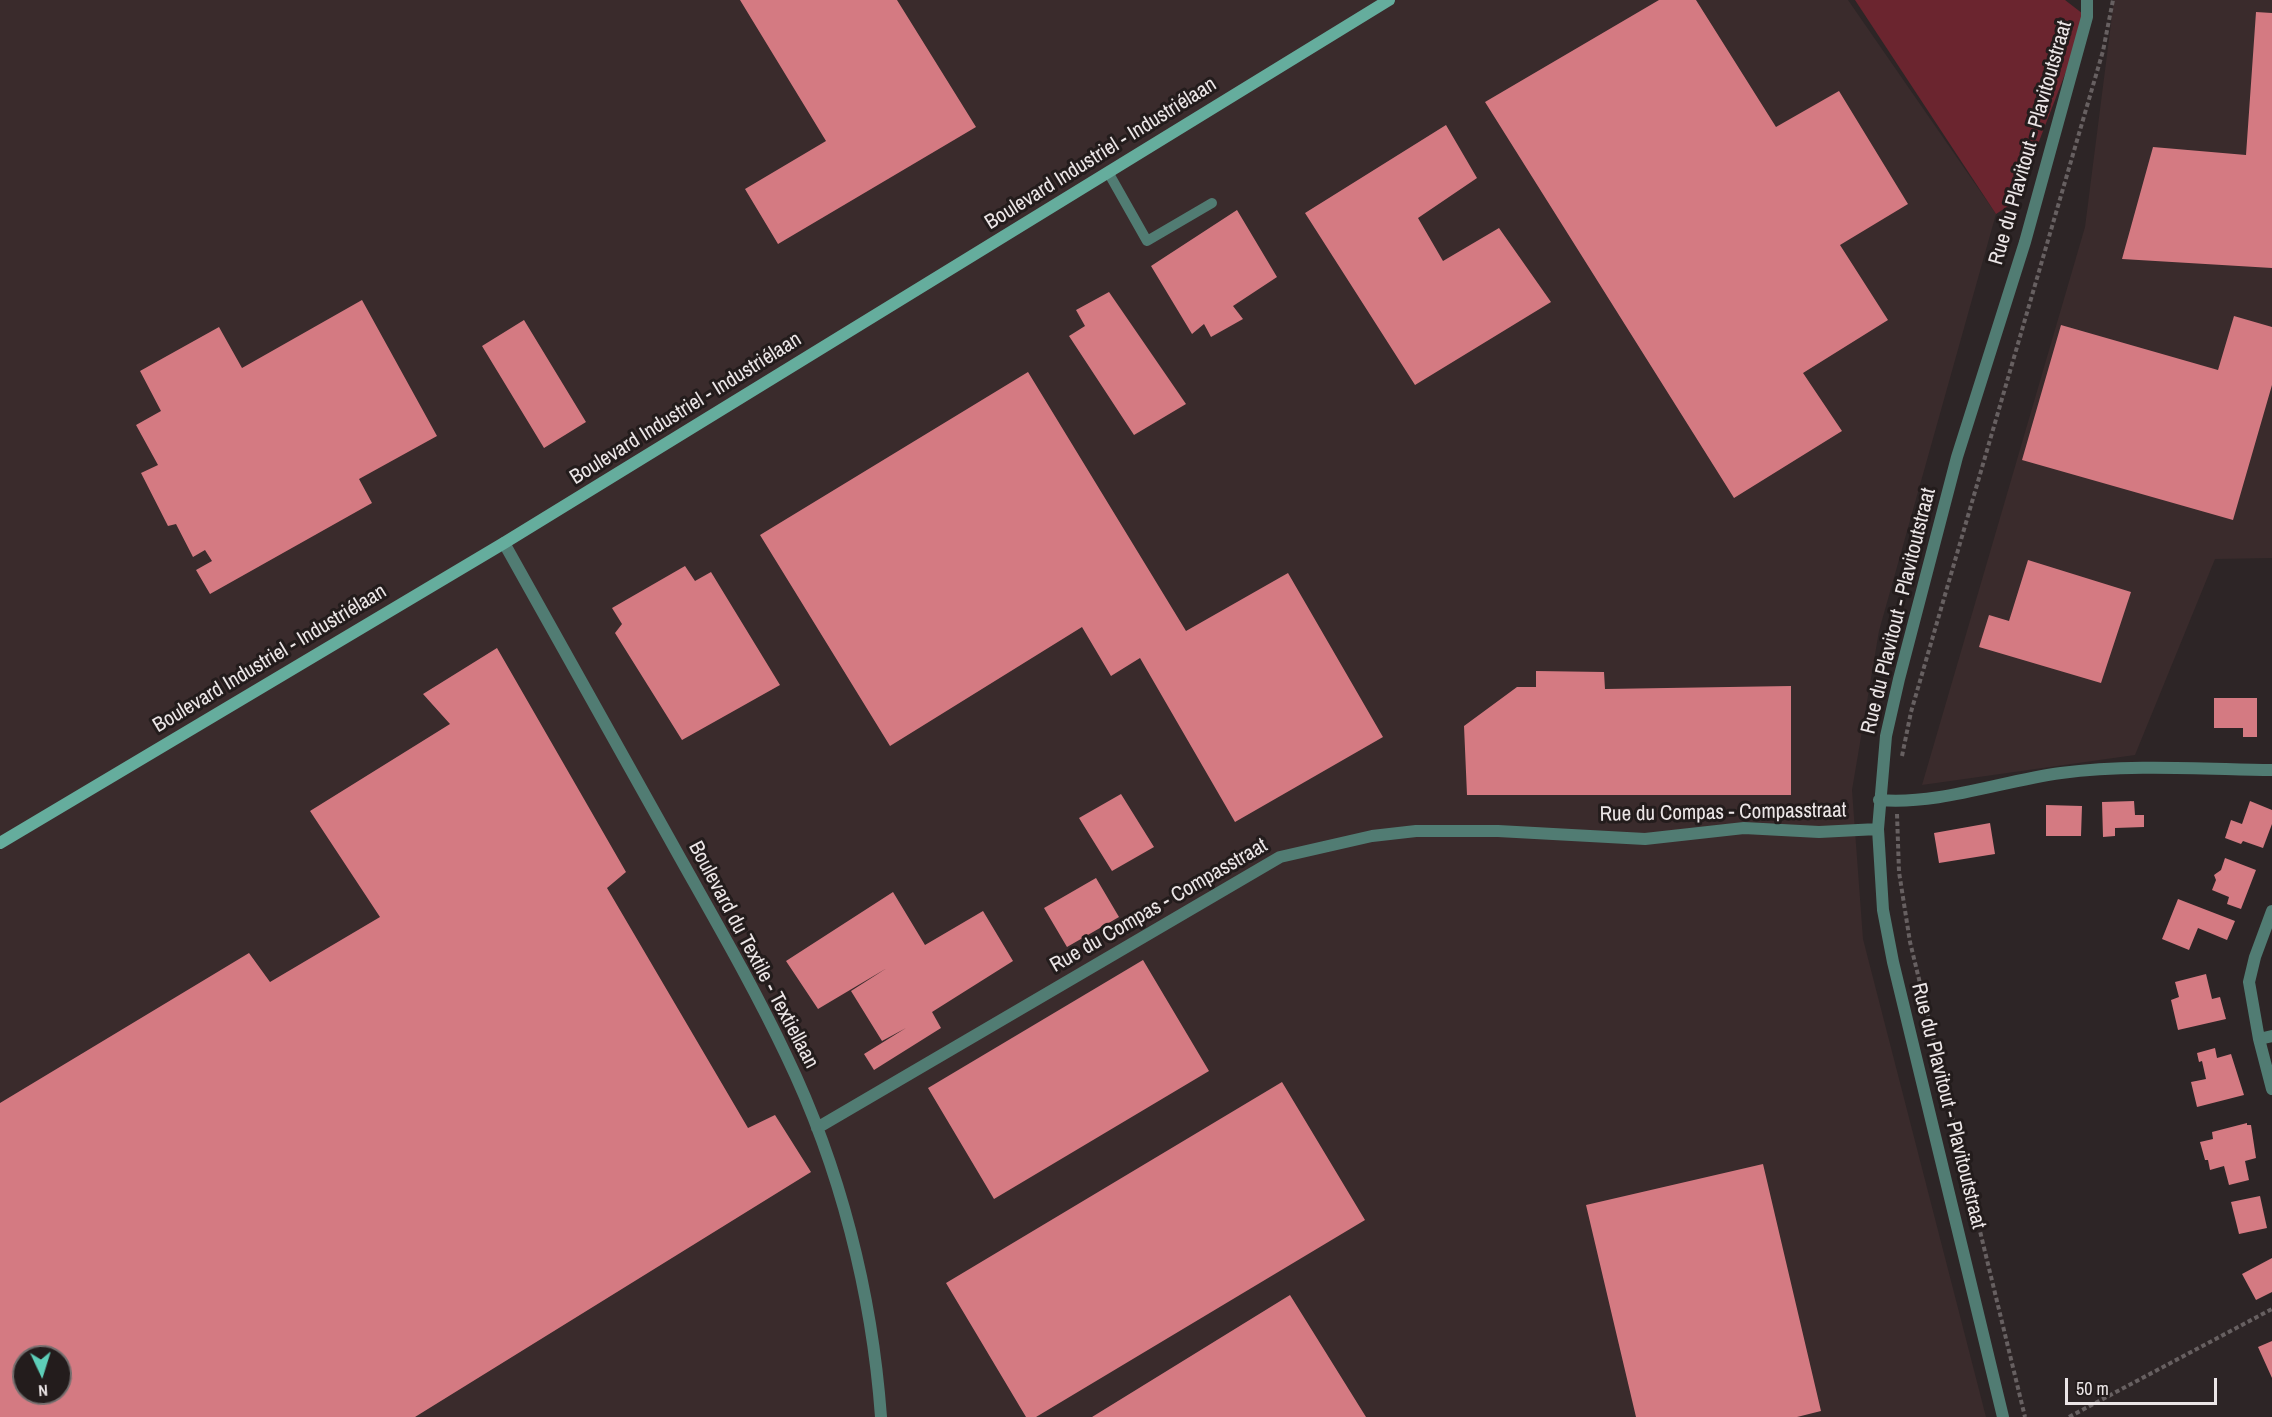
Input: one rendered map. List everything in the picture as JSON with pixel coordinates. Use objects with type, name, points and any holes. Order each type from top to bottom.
[{"type":"main road","name":"Boulevard Industriel - Industriélaan","points":[[0,843],[504,543],[1389,0]]},
{"type":"street","name":"Rue du Plavitout - Plavitoutstraat","points":[[2003,1417],[1893,963],[1883,910],[1878,829],[1879,800],[1886,736],[1902,668],[1957,457],[2025,242],[2087,17],[2087,0]]},
{"type":"street","name":"Boulevard du Textile - Textiellaan","points":[[504,543],[710,912],[786,1055],[817,1128],[854,1239],[879,1380],[881,1417]]},
{"type":"street","points":[[1879,800],[1897,801],[1957,793],[2059,773],[2101,769],[2272,770]]},
{"type":"street","name":"Rue du Compas - Compasstraat","points":[[817,1128],[1280,857],[1372,836],[1416,831],[1498,831],[1645,839],[1744,828],[1818,832],[1878,829]]},
{"type":"street","points":[[2272,911],[2254,957],[2248,982],[2266,1038],[2272,1089]]},
{"type":"lane","points":[[1108,172],[1147,241],[1212,203]]},
{"type":"path","points":[[1900,765],[1911,712],[2103,51],[2113,0]]},
{"type":"path","points":[[1897,801],[1899,872],[1910,942],[2025,1417]]},
{"type":"path","points":[[2069,1417],[2272,1309]]},
{"type":"shaded area","points":[[0,0],[1848,0],[1996,214],[1879,631],[1852,790],[1863,939],[1986,1417],[0,1417]]},
{"type":"shaded area","points":[[1855,0],[2065,0],[2087,17],[2016,201],[1996,214]]},
{"type":"shaded area","points":[[2114,0],[2272,0],[2272,558],[2215,559],[2135,755],[1922,785],[2085,227]]},
{"type":"building","points":[[740,0],[897,0],[976,127],[778,244],[745,189],[826,141]]},
{"type":"building","points":[[1659,0],[1696,0],[1776,127],[1839,91],[1908,204],[1840,245],[1888,320],[1803,373],[1842,431],[1734,498],[1485,102]]},
{"type":"building","points":[[2256,12],[2272,13],[2272,268],[2122,259],[2153,147],[2246,155]]},
{"type":"building","points":[[1446,125],[1477,178],[1418,218],[1443,261],[1499,228],[1551,302],[1415,385],[1305,213]]},
{"type":"building","points":[[1237,210],[1277,277],[1233,306],[1243,319],[1211,337],[1204,324],[1192,334],[1151,266]]},
{"type":"building","points":[[1109,292],[1186,404],[1134,435],[1069,336],[1085,326],[1076,310]]},
{"type":"building","points":[[362,300],[437,436],[359,479],[372,503],[210,594],[196,570],[212,561],[205,550],[193,557],[176,524],[168,526],[141,473],[158,465],[136,425],[161,411],[140,371],[219,327],[242,368]]},
{"type":"building","points":[[2234,316],[2272,327],[2272,385],[2233,520],[2022,460],[2061,325],[2218,370]]},
{"type":"building","points":[[524,320],[586,422],[544,448],[482,346]]},
{"type":"building","points":[[1028,372],[1186,631],[1288,573],[1383,737],[1235,822],[1140,658],[1111,676],[1082,627],[890,746],[760,535]]},
{"type":"building","points":[[2028,560],[2131,592],[2101,683],[1979,647],[1989,615],[2009,621]]},
{"type":"building","points":[[685,566],[695,581],[711,572],[780,685],[682,740],[615,633],[622,624],[612,608]]},
{"type":"building","points":[[497,648],[626,872],[607,888],[748,1128],[775,1115],[811,1172],[415,1417],[0,1417],[0,1103],[249,953],[270,982],[380,917],[310,811],[450,724],[423,694]]},
{"type":"building","points":[[1536,671],[1604,672],[1605,689],[1791,686],[1791,795],[1467,795],[1464,726],[1517,687],[1536,687]]},
{"type":"building","points":[[2214,698],[2257,698],[2257,737],[2243,737],[2243,728],[2214,728]]},
{"type":"building","points":[[1121,794],[1154,847],[1112,871],[1079,818]]},
{"type":"building","points":[[2134,801],[2135,815],[2144,815],[2144,827],[2115,828],[2115,836],[2103,837],[2102,802]]},
{"type":"building","points":[[2250,801],[2272,810],[2272,824],[2263,848],[2225,838],[2231,820],[2242,824]]},
{"type":"building","points":[[2046,805],[2082,806],[2081,836],[2046,836]]},
{"type":"building","points":[[1990,823],[1995,854],[1939,863],[1934,833]]},
{"type":"building","points":[[2225,858],[2256,870],[2241,909],[2227,904],[2229,897],[2212,890],[2216,880],[2214,875],[2221,870]]},
{"type":"building","points":[[1096,878],[1119,917],[1067,947],[1044,908]]},
{"type":"building","points":[[893,892],[925,945],[983,911],[1013,961],[932,1012],[941,1028],[874,1070],[864,1054],[906,1028],[882,1041],[851,991],[887,968],[818,1009],[786,961]]},
{"type":"building","points":[[2178,899],[2235,921],[2227,940],[2198,928],[2189,950],[2162,939]]},
{"type":"building","points":[[1143,960],[1209,1071],[994,1199],[928,1088]]},
{"type":"building","points":[[2206,974],[2212,999],[2220,997],[2226,1019],[2178,1030],[2171,1000],[2179,997],[2175,982]]},
{"type":"building","points":[[2215,1048],[2217,1058],[2231,1054],[2244,1095],[2197,1107],[2191,1082],[2206,1079],[2202,1061],[2199,1062],[2197,1053]]},
{"type":"building","points":[[1282,1082],[1365,1220],[1036,1417],[1026,1417],[946,1283]]},
{"type":"building","points":[[2247,1123],[2251,1125],[2256,1158],[2245,1161],[2249,1180],[2229,1185],[2224,1166],[2210,1170],[2200,1142],[2213,1139],[2212,1132]]},
{"type":"building","points":[[1763,1164],[1821,1411],[1797,1417],[1636,1417],[1586,1205]]},
{"type":"building","points":[[2260,1196],[2267,1228],[2239,1234],[2231,1202]]},
{"type":"building","points":[[2272,1258],[2272,1292],[2256,1300],[2242,1274]]},
{"type":"building","points":[[1290,1295],[1366,1417],[1092,1417]]},
{"type":"building","points":[[2272,1341],[2272,1378],[2258,1347]]}]
